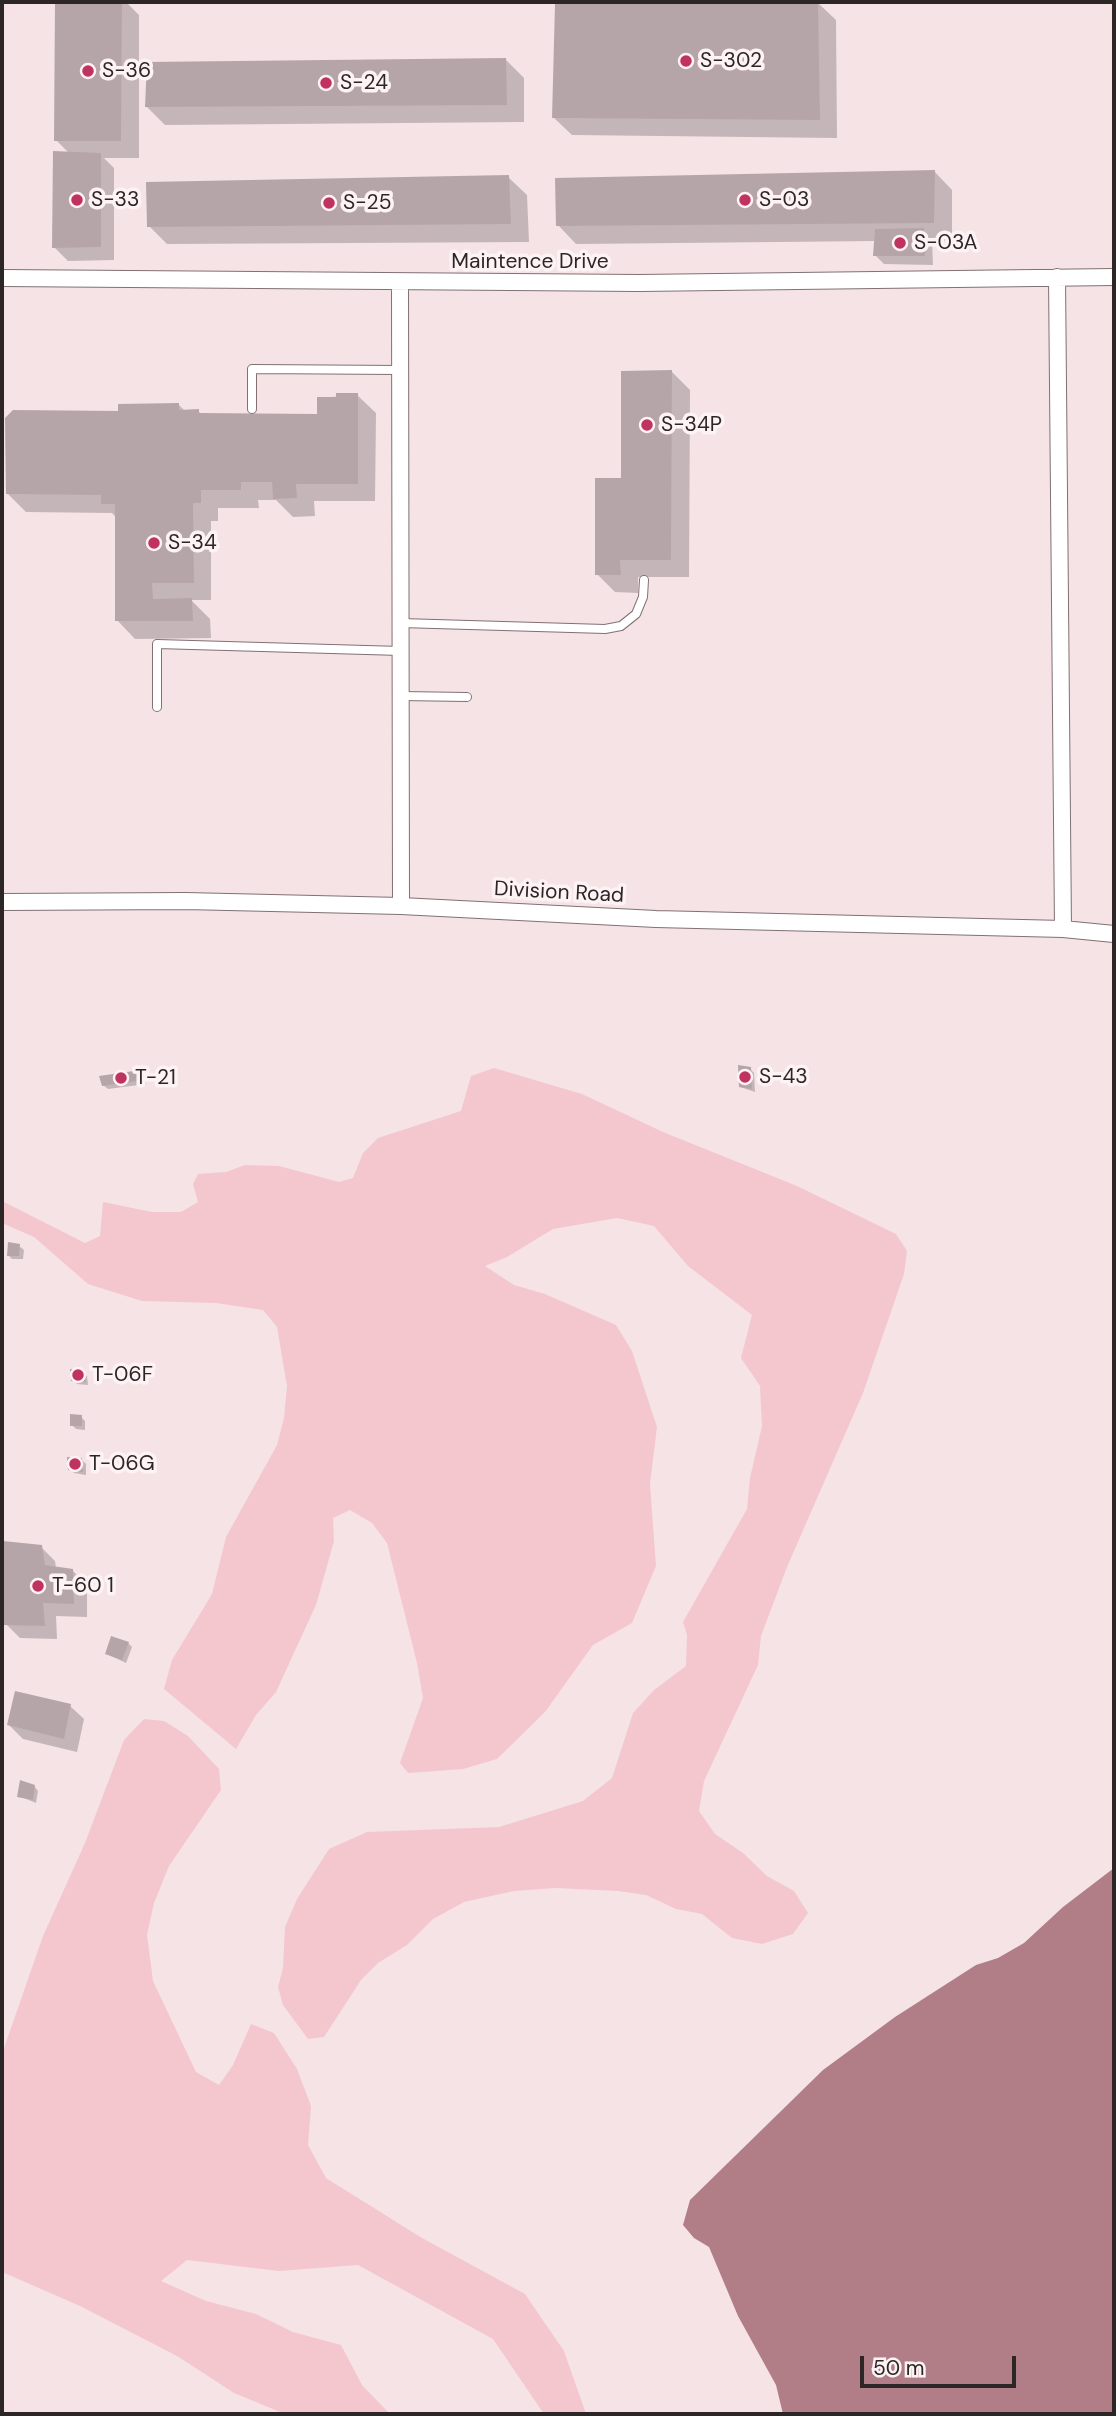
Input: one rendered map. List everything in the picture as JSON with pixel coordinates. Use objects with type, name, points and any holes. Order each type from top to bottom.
[{"type":"street","points":[[1057,277],[1063,929]]},
{"type":"street","name":"Maintence Drive","points":[[2,278],[639,284],[1114,277]]},
{"type":"street","points":[[400,282],[401,906]]},
{"type":"street","name":"Division Road","points":[[2,902],[185,901],[401,906],[656,919],[1063,929],[1114,934]]},
{"type":"lane","points":[[252,409],[252,369],[400,370]]},
{"type":"lane","points":[[401,623],[605,629],[621,626],[636,614],[643,597],[644,579]]},
{"type":"lane","points":[[158,707],[157,644],[401,651]]},
{"type":"lane","points":[[401,696],[467,697]]},
{"type":"shaded area","points":[[494,1068],[582,1094],[663,1132],[797,1186],[896,1234],[907,1251],[904,1274],[863,1393],[787,1567],[761,1636],[758,1665],[704,1781],[699,1811],[715,1834],[743,1853],[767,1876],[794,1891],[808,1913],[793,1934],[762,1944],[732,1938],[702,1914],[676,1909],[646,1895],[618,1891],[555,1888],[514,1891],[464,1902],[433,1919],[407,1945],[378,1963],[361,1980],[324,2037],[308,2039],[283,2005],[278,1987],[283,1968],[285,1927],[297,1899],[329,1849],[367,1832],[499,1827],[583,1801],[612,1778],[633,1713],[654,1690],[686,1666],[687,1635],[683,1622],[747,1509],[750,1478],[762,1426],[760,1386],[741,1358],[752,1315],[688,1266],[654,1226],[617,1218],[553,1229],[507,1257],[485,1266],[514,1285],[545,1294],[616,1325],[632,1351],[657,1427],[650,1484],[656,1566],[632,1623],[593,1645],[545,1712],[497,1759],[463,1769],[408,1773],[400,1763],[423,1698],[417,1663],[387,1543],[372,1523],[350,1510],[333,1518],[334,1541],[316,1605],[276,1692],[256,1715],[236,1749],[164,1689],[172,1660],[212,1594],[226,1537],[277,1445],[284,1418],[287,1386],[277,1327],[263,1310],[216,1303],[142,1301],[88,1284],[34,1237],[2,1223],[2,1201],[85,1243],[100,1236],[103,1202],[152,1212],[181,1212],[198,1202],[193,1184],[198,1174],[226,1172],[245,1165],[279,1166],[339,1182],[353,1178],[363,1153],[378,1138],[461,1111],[471,1076]]},
{"type":"shaded area","points":[[144,1719],[164,1721],[188,1736],[219,1769],[221,1790],[169,1866],[154,1903],[147,1935],[153,1981],[196,2072],[219,2085],[233,2065],[251,2024],[274,2033],[297,2069],[311,2106],[308,2145],[326,2178],[422,2238],[525,2294],[564,2351],[586,2414],[544,2414],[493,2339],[358,2265],[279,2271],[187,2260],[161,2281],[206,2301],[256,2314],[293,2332],[341,2345],[362,2385],[390,2414],[285,2414],[234,2393],[177,2356],[80,2306],[2,2272],[2,2054],[43,1936],[85,1843],[124,1740]]},
{"type":"shaded area","points":[[1114,1868],[1114,2414],[783,2414],[776,2385],[738,2316],[709,2247],[694,2238],[683,2225],[690,2200],[823,2070],[895,2017],[976,1965],[998,1958],[1024,1943],[1063,1907]]},
{"type":"building","name":"S-36","points":[[55,2],[122,2],[121,141],[54,141]]},
{"type":"building","name":"S-302","points":[[818,2],[820,120],[552,118],[555,4]]},
{"type":"building","name":"S-24","points":[[506,58],[507,105],[145,107],[147,62]]},
{"type":"building","name":"S-33","points":[[53,151],[101,153],[101,247],[52,248]]},
{"type":"building","name":"S-03","points":[[935,170],[934,223],[556,226],[555,178]]},
{"type":"building","name":"S-25","points":[[509,175],[511,224],[147,227],[146,182]]},
{"type":"building","name":"S-03A","points":[[924,228],[925,256],[873,256],[875,229]]},
{"type":"building","name":"S-34P","points":[[672,370],[671,560],[620,560],[621,575],[595,575],[595,478],[621,478],[621,371]]},
{"type":"building","name":"S-34","points":[[336,393],[358,393],[358,484],[296,484],[297,498],[273,499],[272,482],[241,482],[241,490],[201,490],[201,503],[193,503],[194,583],[152,583],[153,599],[192,598],[193,621],[115,621],[115,504],[101,504],[101,495],[6,494],[5,418],[13,410],[118,411],[118,404],[179,403],[179,410],[199,409],[199,413],[317,414],[317,397],[336,397]]},
{"type":"building","name":"S-43","points":[[738,1065],[751,1067],[752,1089],[739,1087]]},
{"type":"building","name":"T-21","points":[[141,1070],[144,1080],[102,1086],[99,1076]]},
{"type":"building","points":[[8,1242],[20,1244],[19,1256],[7,1256]]},
{"type":"building","name":"T-06F","points":[[70,1369],[83,1370],[86,1382],[71,1381]]},
{"type":"building","points":[[70,1414],[82,1415],[82,1426],[70,1426]]},
{"type":"building","name":"T-06G","points":[[67,1457],[82,1458],[83,1472],[68,1470]]},
{"type":"building","name":"T-60 1","points":[[3,1541],[42,1545],[45,1565],[73,1569],[74,1604],[43,1603],[45,1626],[4,1625]]},
{"type":"building","points":[[111,1636],[129,1642],[122,1660],[105,1654]]},
{"type":"building","points":[[15,1691],[71,1704],[64,1739],[7,1725]]},
{"type":"building","points":[[20,1780],[35,1785],[33,1800],[17,1797]]},
{"type":"place","name":"S-302","points":[[686,61]]},
{"type":"place","name":"S-36","points":[[88,71]]},
{"type":"place","name":"S-24","points":[[326,83]]},
{"type":"place","name":"S-33","points":[[77,200]]},
{"type":"place","name":"S-03","points":[[745,200]]},
{"type":"place","name":"S-25","points":[[329,203]]},
{"type":"place","name":"S-03A","points":[[900,243]]},
{"type":"place","name":"S-34P","points":[[647,425]]},
{"type":"place","name":"S-34","points":[[154,543]]},
{"type":"place","name":"S-43","points":[[745,1077]]},
{"type":"place","name":"T-21","points":[[121,1078]]},
{"type":"place","name":"T-06F","points":[[78,1375]]},
{"type":"place","name":"T-06G","points":[[75,1464]]},
{"type":"place","name":"T-60 1","points":[[38,1586]]}]
